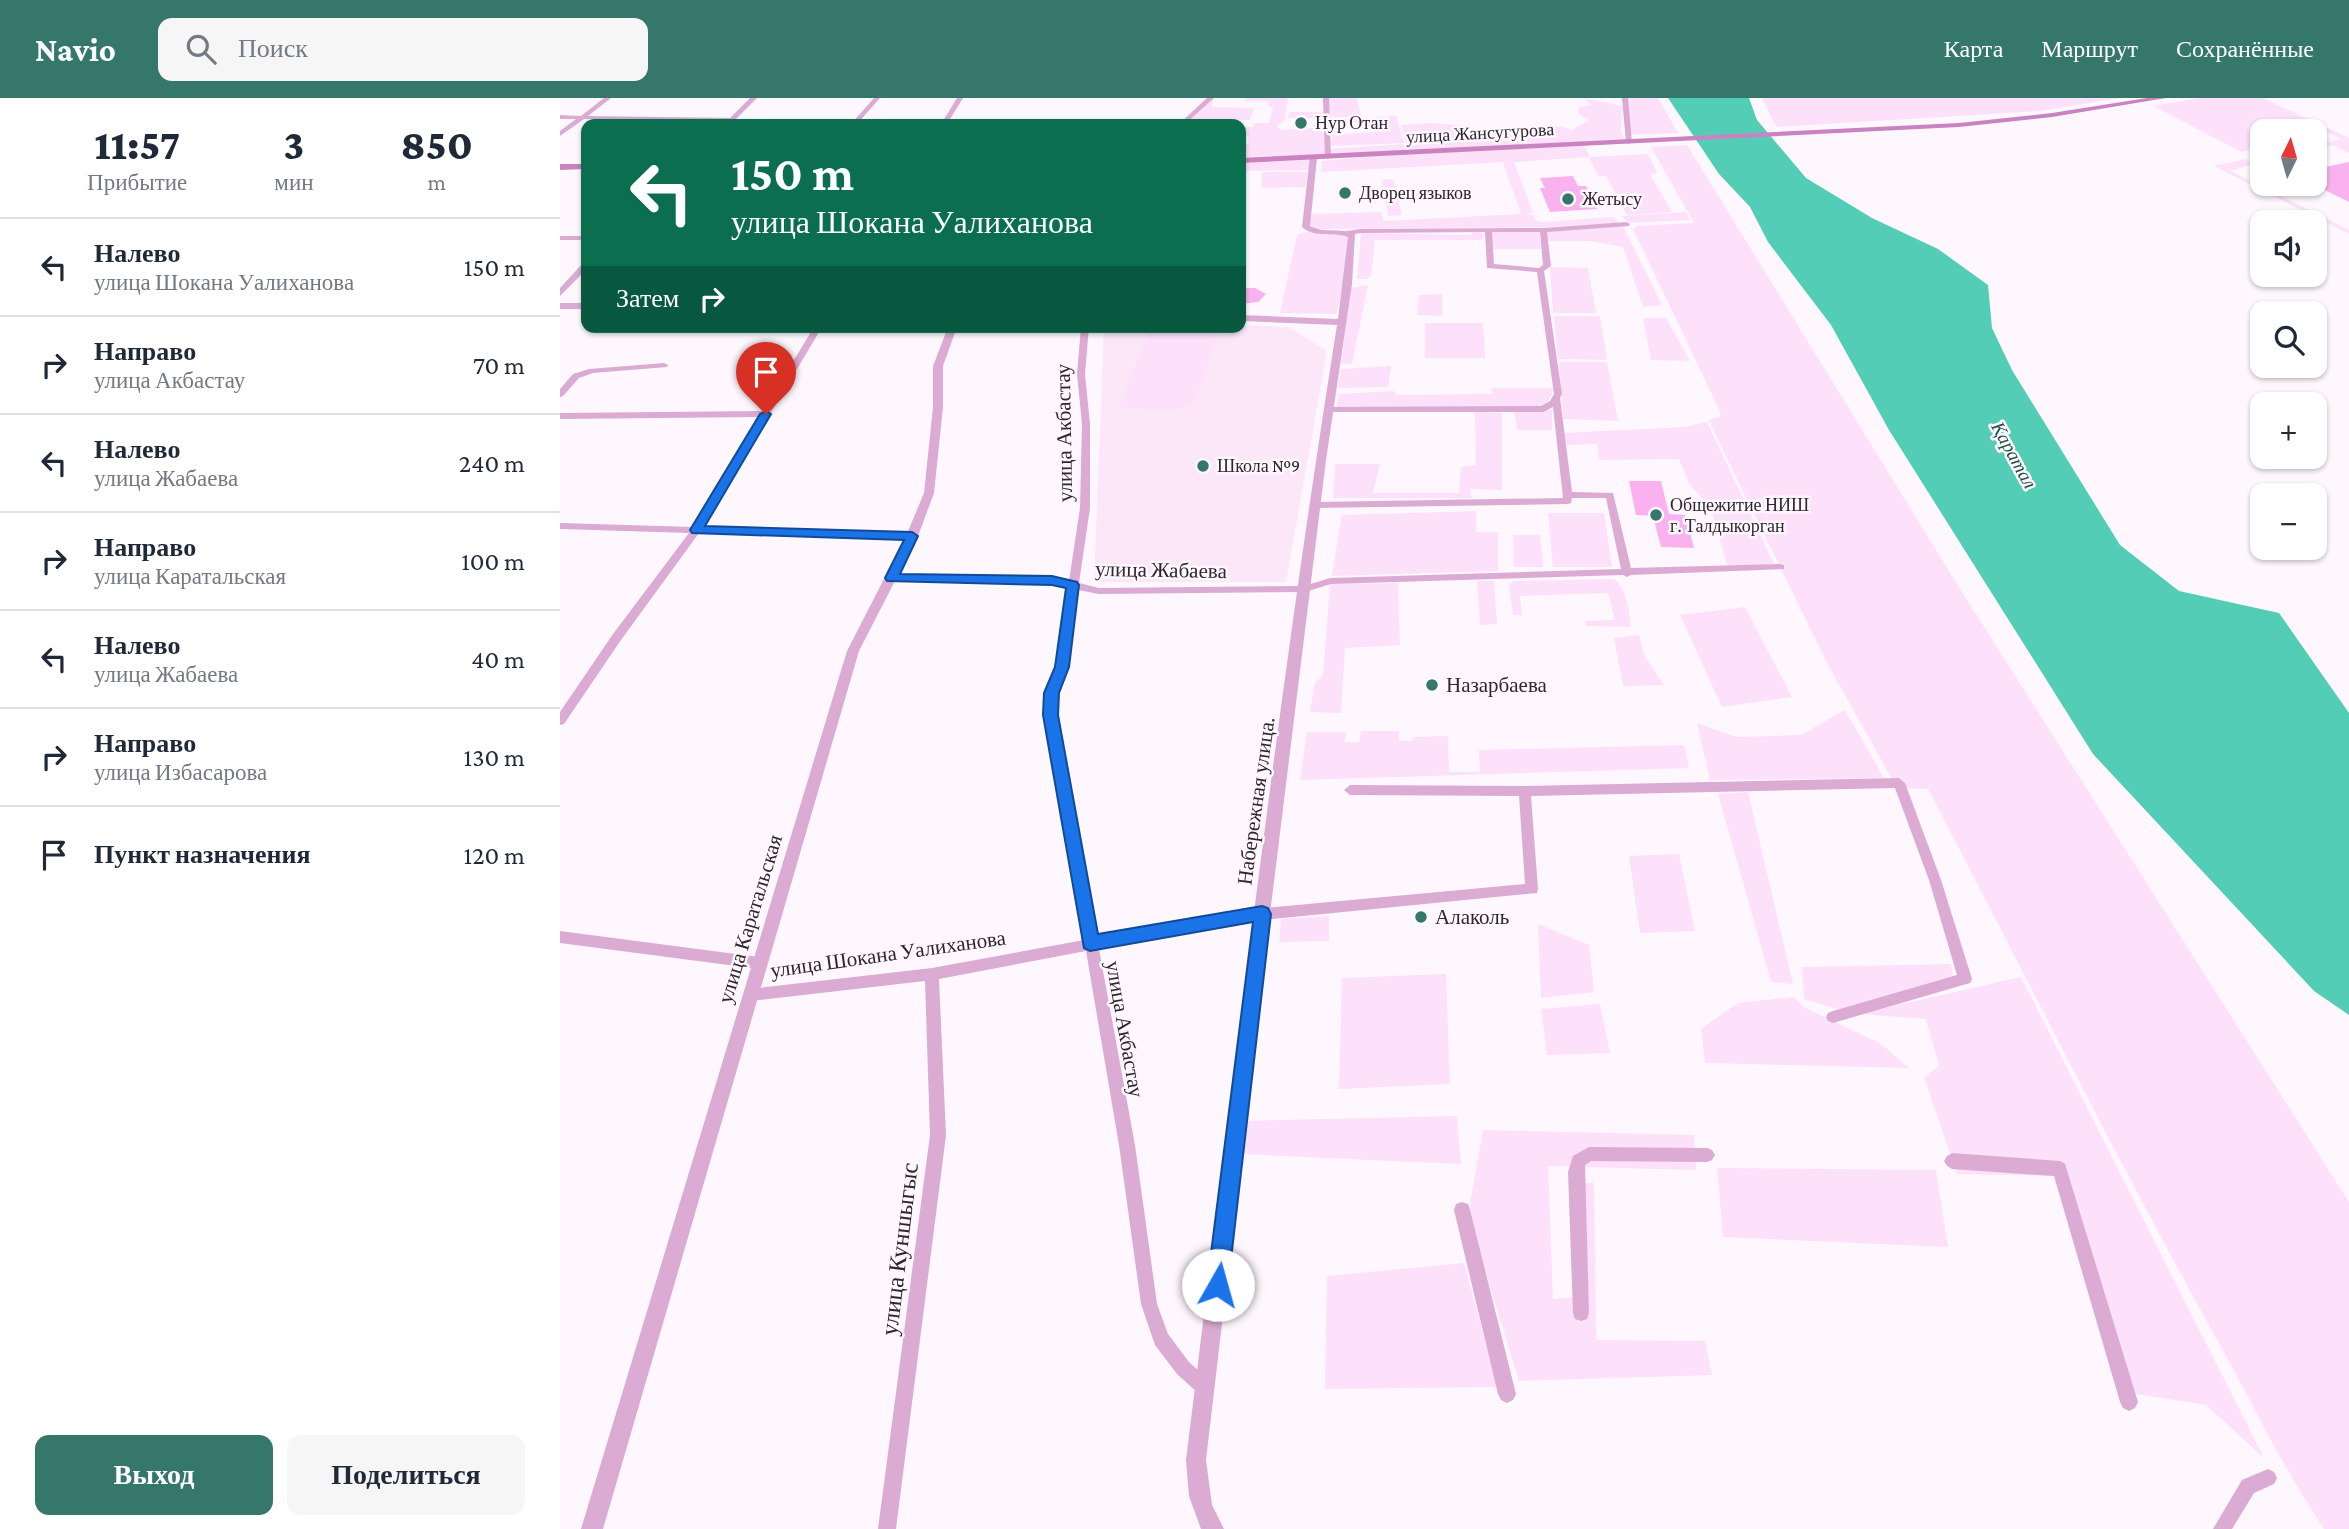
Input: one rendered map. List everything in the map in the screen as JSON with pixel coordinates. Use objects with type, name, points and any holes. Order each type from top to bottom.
[{"type":"main road","name":"улица Жансугурова","points":[[1246,161],[2007,121],[2162,98]]},
{"type":"main road","points":[[560,167],[581,167]]},
{"type":"street","points":[[560,134],[608,98]]},
{"type":"street","points":[[732,119],[754,98]]},
{"type":"street","points":[[858,119],[877,98]]},
{"type":"street","points":[[947,119],[960,98]]},
{"type":"street","points":[[1188,119],[1211,98]]},
{"type":"street","points":[[1326,98],[1328,157]]},
{"type":"street","points":[[1625,98],[1629,142]]},
{"type":"street","points":[[560,117],[641,119]]},
{"type":"street","points":[[1314,158],[1306,227],[1319,233],[1542,230],[1626,224]]},
{"type":"street","points":[[1488,230],[1490,266],[1540,270],[1547,266],[1542,230]]},
{"type":"street","name":"Набережная улица.","points":[[1213,1529],[1207,1521],[1198,1493],[1196,1460],[1262,914],[1315,505],[1348,284],[1352,236],[1350,233]]},
{"type":"street","points":[[560,238],[581,238]]},
{"type":"street","points":[[560,293],[581,270]]},
{"type":"street","points":[[1328,410],[1543,409],[1553,403],[1558,394],[1555,361],[1540,270]]},
{"type":"street","points":[[560,306],[581,306]]},
{"type":"street","points":[[1246,317],[1341,322]]},
{"type":"street","points":[[560,721],[617,637],[696,530],[814,333]]},
{"type":"street","name":"улица Каратальская","points":[[592,1529],[853,651],[892,578],[929,493],[938,407],[938,366],[951,333]]},
{"type":"street","name":"улица Акбастау","points":[[1084,333],[1081,374],[1086,424],[1085,509],[1062,667],[1052,693],[1050,715],[1127,1145],[1149,1304],[1161,1339],[1184,1368],[1205,1388]]},
{"type":"street","points":[[560,394],[576,376],[592,371],[664,365]]},
{"type":"street","points":[[1315,505],[1568,501],[1556,398]]},
{"type":"street","points":[[560,416],[766,414]]},
{"type":"street","points":[[1567,495],[1610,495],[1627,574]]},
{"type":"street","points":[[560,526],[912,536]]},
{"type":"street","name":"улица Жабаева","points":[[892,578],[1052,580],[1099,591],[1305,589],[1329,581],[1627,574],[1780,567]]},
{"type":"street","points":[[1350,790],[1525,790],[1899,783],[1935,880],[1965,979],[1833,1017]]},
{"type":"street","name":"улица Шокана Уалиханова","points":[[750,995],[932,974],[1090,943],[1262,914],[1532,889],[1525,790]]},
{"type":"street","name":"улица Шокана Уалиханова","points":[[560,937],[759,963]]},
{"type":"street","name":"улица Куншыгыс","points":[[887,1529],[938,1135],[932,974]]},
{"type":"street","points":[[1581,1312],[1576,1172],[1578,1161],[1589,1154],[1707,1155]]},
{"type":"street","points":[[1952,1160],[2060,1169],[2129,1402]]},
{"type":"street","points":[[1462,1210],[1507,1394]]},
{"type":"street","points":[[2222,1529],[2248,1486],[2268,1478]]},
{"type":"shaded area","points":[[1213,98],[1212,107],[1254,108],[1250,120],[1190,119]]},
{"type":"shaded area","points":[[1245,98],[1288,98],[1285,120],[1277,126],[1280,130],[1314,128],[1314,118],[1288,118],[1290,112],[1324,112],[1328,149],[1406,144],[1401,125],[1459,125],[1477,132],[1493,129],[1527,131],[1539,127],[1572,130],[1589,120],[1579,114],[1578,107],[1591,105],[1584,98],[1622,106],[1621,132],[1626,140],[1246,160],[1249,136],[1246,136],[1246,127],[1253,127],[1254,123],[1269,123],[1273,107],[1269,107],[1268,101],[1245,101]]},
{"type":"shaded area","points":[[1326,98],[1357,98],[1361,116],[1327,118]]},
{"type":"shaded area","points":[[1625,98],[1658,98],[1678,133],[1626,135]]},
{"type":"shaded area","points":[[1762,98],[2119,98],[2040,111],[1776,127]]},
{"type":"shaded area","points":[[2200,98],[2263,98],[2308,119],[2250,119],[2250,150],[2242,152],[2153,106]]},
{"type":"shaded area","points":[[1396,116],[1404,143],[1331,146],[1332,135],[1387,131],[1384,120],[1332,124],[1331,120]]},
{"type":"shaded area","points":[[2328,128],[2349,138],[2349,153],[2333,145],[2328,146],[2328,142],[2341,139],[2329,133]]},
{"type":"shaded area","points":[[1583,144],[1590,157],[1648,154],[1657,173],[1650,174],[1672,212],[1627,215],[1606,176],[1598,176],[1589,157],[1514,162],[1533,213],[1524,214],[1533,215],[1537,221],[1543,222],[1614,217],[1619,223],[1543,227],[1314,229],[1309,224],[1311,214],[1381,212],[1384,221],[1521,214],[1503,162],[1321,172],[1322,161],[1420,152]]},
{"type":"shaded area","points":[[1687,145],[1960,589],[2349,1202],[2349,1529],[2324,1529],[2293,1480],[2138,1193],[1928,789],[1897,788],[1827,663],[1720,444],[1709,420],[1721,416],[1719,409],[1633,229],[1637,226],[1694,223],[1651,147]]},
{"type":"shaded area","points":[[1313,158],[1312,170],[1246,171],[1246,162]]},
{"type":"shaded area","points":[[2246,159],[2250,165],[2230,171],[2250,181],[2250,184],[2214,166]]},
{"type":"shaded area","points":[[1262,172],[1308,172],[1305,187],[1262,188]]},
{"type":"shaded area","points":[[1393,179],[1402,215],[1388,216],[1382,180]]},
{"type":"shaded area","points":[[2274,196],[2280,196],[2309,210],[2301,210]]},
{"type":"shaded area","points":[[1686,212],[1690,220],[1628,223],[1622,216]]},
{"type":"shaded area","points":[[2327,219],[2349,230],[2349,234],[2327,223]]},
{"type":"shaded area","points":[[1623,226],[1662,305],[1643,307],[1623,247],[1589,241],[1548,241],[1547,231]]},
{"type":"shaded area","points":[[1310,231],[1350,233],[1350,260],[1336,314],[1280,313],[1297,235]]},
{"type":"shaded area","points":[[1477,231],[1484,234],[1482,240],[1375,240],[1371,276],[1357,279],[1361,233],[1469,235]]},
{"type":"shaded area","points":[[1491,231],[1539,231],[1541,249],[1492,249]]},
{"type":"shaded area","points":[[1550,267],[1588,268],[1596,313],[1553,313]]},
{"type":"shaded area","points":[[1368,285],[1352,364],[1341,364],[1351,288]]},
{"type":"shaded area","points":[[1442,294],[1442,316],[1417,315],[1419,295]]},
{"type":"shaded area","points":[[1554,316],[1600,316],[1607,360],[1558,359]]},
{"type":"shaded area","points":[[1643,318],[1666,318],[1690,361],[1651,360]]},
{"type":"shaded area","points":[[1425,323],[1483,323],[1485,358],[1425,358]]},
{"type":"shaded area","name":"Школа №9","points":[[1246,325],[1289,327],[1327,351],[1286,582],[1094,582],[1104,333],[1246,333]]},
{"type":"shaded area","points":[[1149,333],[1218,333],[1193,405],[1176,410],[1156,411],[1118,405]]},
{"type":"shaded area","points":[[1559,362],[1607,362],[1618,421],[1563,419]]},
{"type":"shaded area","points":[[1391,366],[1388,387],[1338,388],[1341,369]]},
{"type":"shaded area","points":[[1491,388],[1554,388],[1549,400],[1539,407],[1336,408],[1339,394],[1394,391],[1396,395],[1493,394]]},
{"type":"shaded area","points":[[1552,410],[1552,430],[1517,430],[1514,411]]},
{"type":"shaded area","points":[[1475,412],[1502,413],[1502,490],[1470,489],[1472,498],[1333,498],[1335,464],[1380,464],[1373,493],[1459,493],[1461,467],[1476,465]]},
{"type":"shaded area","points":[[1707,422],[1774,564],[1728,568],[1711,508],[1690,485],[1679,459],[1599,460],[1597,444],[1567,445],[1563,433],[1685,427]]},
{"type":"shaded area","points":[[1476,511],[1476,532],[1498,532],[1498,571],[1332,576],[1342,515]]},
{"type":"shaded area","points":[[1548,513],[1604,513],[1612,567],[1553,567]]},
{"type":"shaded area","points":[[1513,535],[1540,535],[1543,567],[1514,567]]},
{"type":"shaded area","points":[[1613,579],[1618,582],[1624,594],[1631,627],[1587,626],[1584,621],[1615,620],[1608,593],[1520,596],[1522,615],[1513,615],[1509,585],[1513,581]]},
{"type":"shaded area","points":[[1477,581],[1494,581],[1497,624],[1480,625]]},
{"type":"shaded area","points":[[1398,583],[1400,645],[1345,648],[1341,713],[1310,712],[1315,683],[1323,675],[1330,584]]},
{"type":"shaded area","points":[[1745,607],[1792,697],[1722,707],[1680,615]]},
{"type":"shaded area","points":[[1639,635],[1644,655],[1664,685],[1623,686],[1614,638]]},
{"type":"shaded area","points":[[1845,710],[1884,778],[1710,780],[1697,723],[1736,737],[1801,735]]},
{"type":"shaded area","points":[[1361,731],[1399,731],[1399,741],[1412,741],[1413,737],[1448,736],[1449,772],[1480,772],[1479,750],[1684,745],[1689,768],[1300,780],[1307,732],[1346,732],[1345,742],[1359,742]]},
{"type":"shaded area","points":[[1748,792],[1793,984],[1771,982],[1718,794]]},
{"type":"shaded area","points":[[1679,854],[1695,931],[1640,933],[1629,856]]},
{"type":"shaded area","points":[[1329,916],[1329,941],[1279,942],[1281,919]]},
{"type":"shaded area","points":[[1538,924],[1589,945],[1594,992],[1541,998]]},
{"type":"shaded area","points":[[1951,964],[1953,978],[1841,1010],[1804,999],[1802,967]]},
{"type":"shaded area","points":[[1446,974],[1450,1084],[1339,1089],[1342,978]]},
{"type":"shaded area","points":[[2021,977],[2264,1458],[2206,1405],[2130,1393],[2055,1176],[1957,1174],[1924,1077],[1939,1066],[1926,1019],[1859,1014]]},
{"type":"shaded area","points":[[1794,997],[1804,1007],[1881,1044],[1909,1068],[1705,1063],[1701,1029],[1738,1003]]},
{"type":"shaded area","points":[[1600,1004],[1610,1053],[1547,1055],[1541,1009]]},
{"type":"shaded area","points":[[1457,1116],[1461,1164],[1239,1154],[1243,1121]]},
{"type":"shaded area","points":[[1483,1130],[1694,1135],[1696,1170],[1548,1166],[1553,1299],[1574,1297],[1569,1184],[1594,1183],[1596,1340],[1705,1341],[1712,1375],[1519,1381],[1468,1215]]},
{"type":"shaded area","points":[[1717,1168],[1936,1170],[1948,1247],[1723,1237]]},
{"type":"shaded area","points":[[1464,1263],[1497,1387],[1325,1389],[1327,1276]]},
{"type":"water","name":"Қаратал","points":[[1668,98],[1749,98],[1757,120],[1806,178],[1872,218],[1938,249],[1988,285],[1992,328],[2012,370],[2120,545],[2179,591],[2279,613],[2349,713],[2349,1015],[2314,991],[2093,754],[1889,430],[1831,325],[1768,242],[1750,207],[1719,174]]},
{"type":"building","points":[[2349,162],[2349,202],[2328,192],[2328,166]]},
{"type":"building","name":"Жетысу","points":[[1573,176],[1578,186],[1586,186],[1597,209],[1550,212],[1540,188],[1545,188],[1540,178]]},
{"type":"building","points":[[1246,288],[1255,288],[1266,294],[1258,302],[1246,303]]},
{"type":"building","name":"Общежитие НИШ г. Талдыкорган","points":[[1629,481],[1661,481],[1669,514],[1685,515],[1694,548],[1661,547],[1653,516],[1636,515]]},
{"type":"place","name":"Нур Отан","points":[[1301,123]]},
{"type":"place","name":"Дворец языков","points":[[1345,193]]},
{"type":"place","name":"Жетысу","points":[[1568,199]]},
{"type":"place","name":"Школа №9","points":[[1203,466]]},
{"type":"place","name":"Общежитие НИШ г. Талдыкорган","points":[[1656,515]]},
{"type":"place","name":"Назарбаева","points":[[1432,685]]},
{"type":"place","name":"Алаколь","points":[[1421,917]]},
{"type":"route","points":[[766,414],[696,530],[912,536],[892,578],[1052,580],[1073,585],[1062,667],[1052,693],[1050,715],[1090,943],[1262,914],[1218,1285]]}]
